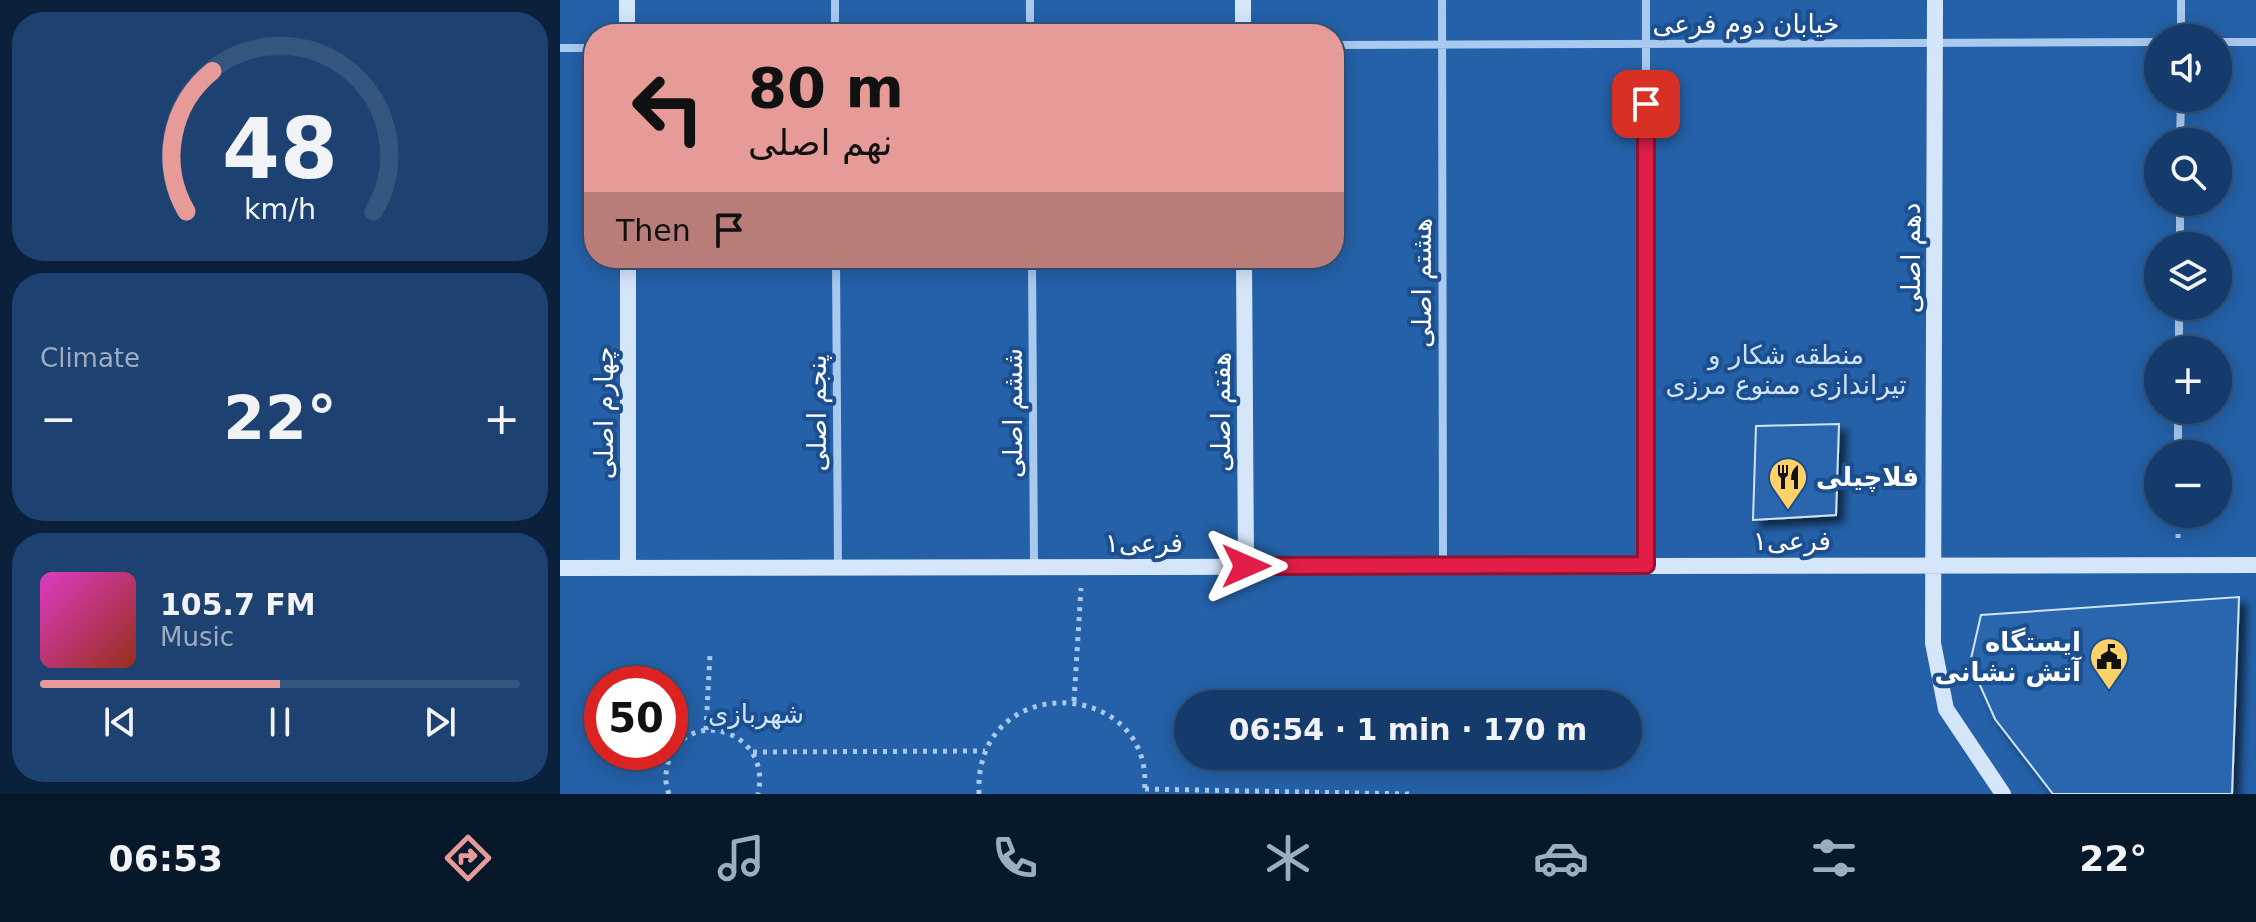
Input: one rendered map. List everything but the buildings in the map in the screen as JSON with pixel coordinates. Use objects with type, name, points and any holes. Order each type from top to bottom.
[{"type":"main road","points":[[627,0],[627,24]]},
{"type":"main road","points":[[1243,0],[1243,24]]},
{"type":"main road","name":"دهم اصلی","points":[[1935,0],[1933,643],[1946,709],[2003,794]]},
{"type":"main road","name":"چهارم اصلی","points":[[628,268],[628,568]]},
{"type":"main road","name":"هفتم اصلی","points":[[1244,268],[1246,566]]},
{"type":"main road","name":"فرعی۱","points":[[560,568],[2256,565]]},
{"type":"street","points":[[835,0],[835,24]]},
{"type":"street","points":[[1030,0],[1030,24]]},
{"type":"street","name":"هشتم اصلی","points":[[1442,0],[1443,566]]},
{"type":"street","points":[[1646,0],[1646,565]]},
{"type":"street","points":[[2181,0],[2181,24]]},
{"type":"street","name":"خیابان دوم فرعی","points":[[1344,45],[2144,42]]},
{"type":"street","points":[[2232,42],[2256,42]]},
{"type":"street","points":[[560,48],[584,48]]},
{"type":"street","name":"پنجم اصلی","points":[[836,268],[838,568]]},
{"type":"street","name":"ششم اصلی","points":[[1032,268],[1034,567]]},
{"type":"path","points":[[1074,701],[1082,567]]},
{"type":"path","points":[[706,730],[710,654]]},
{"type":"path","points":[[979,794],[979,771],[985,751],[1000,728],[1021,711],[1047,702],[1074,701],[1094,707],[1127,732],[1141,759],[1145,792],[1410,794]]},
{"type":"path","points":[[669,794],[666,772],[670,757],[679,744],[691,735],[706,730],[733,734],[753,752],[760,765],[758,794]]},
{"type":"path","points":[[753,752],[985,751]]},
{"type":"green space","name":"منطقه شکار و تیراندازی ممنوع مرزی","points":[[560,0],[2256,0],[2256,794],[560,794]]},
{"type":"place","name":"فلاچیلی","points":[[1788,511]]},
{"type":"place","name":"ایستگاه آتش نشانی","points":[[2109,691]]},
{"type":"route","points":[[1246,566],[1646,565],[1646,104]]},
{"type":"park label","name":"شهربازی","points":[[756,714]]}]
